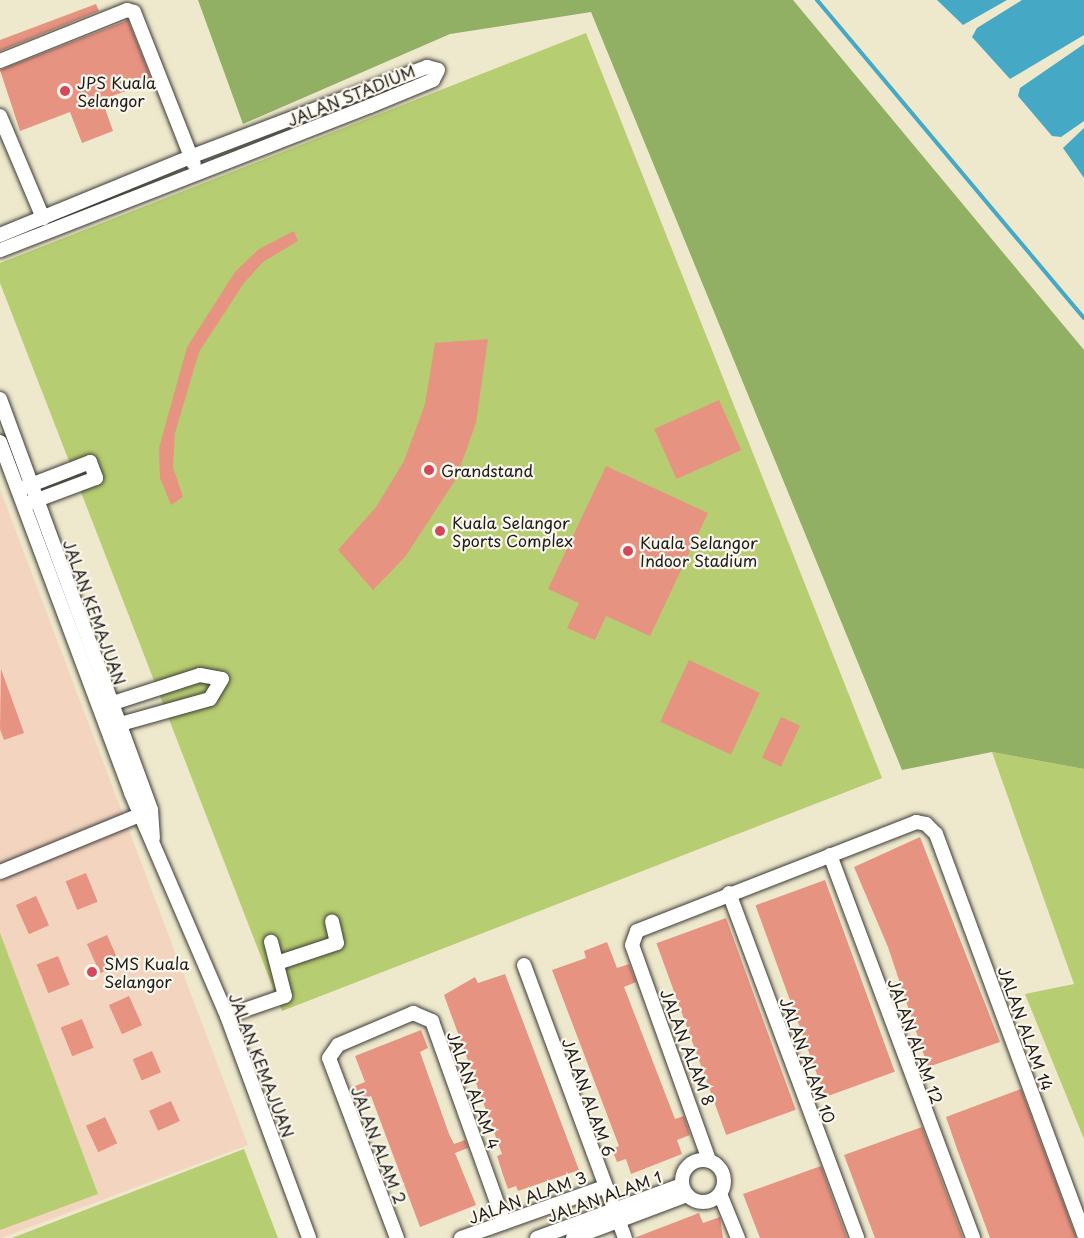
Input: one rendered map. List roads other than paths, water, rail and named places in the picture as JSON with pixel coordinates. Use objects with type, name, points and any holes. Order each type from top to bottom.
[{"type":"street","points":[[0,61],[127,10],[134,12],[190,157],[200,173]]},
{"type":"street","name":"JALAN STADIUM","points":[[0,235],[190,157],[427,68],[438,70],[433,80],[0,250]]},
{"type":"street","points":[[0,116],[7,150],[43,218]]},
{"type":"street","name":"JALAN KEMAJUAN","points":[[0,399],[30,502],[146,813],[153,838],[227,1016],[309,1238]]},
{"type":"street","name":"JALAN KEMAJUAN","points":[[0,442],[25,487]]},
{"type":"street","points":[[25,487],[90,462],[96,478],[30,502]]},
{"type":"street","points":[[105,704],[200,675],[222,679],[210,699],[113,725]]},
{"type":"street","points":[[0,872],[146,813]]},
{"type":"street","name":"JALAN ALAM 14","points":[[830,855],[916,822],[936,834],[1084,1234]]},
{"type":"street","points":[[729,893],[830,855]]},
{"type":"street","name":"JALAN ALAM 12","points":[[830,855],[973,1238]]},
{"type":"street","name":"JALAN ALAM 8","points":[[709,1160],[632,945],[641,927],[729,893]]},
{"type":"street","name":"JALAN ALAM 10","points":[[729,893],[857,1238]]},
{"type":"street","points":[[278,963],[337,943],[332,922]]},
{"type":"street","points":[[227,1016],[285,996],[271,942]]},
{"type":"street","name":"JALAN ALAM 6","points":[[524,965],[604,1187],[625,1238]]},
{"type":"street","name":"JALAN ALAM 4","points":[[329,1064],[330,1053],[338,1045],[413,1013],[428,1017],[504,1222]]},
{"type":"street","name":"JALAN ALAM 2","points":[[329,1064],[397,1238]]},
{"type":"street","points":[[720,1194],[704,1202],[684,1190],[689,1165],[709,1160],[723,1174],[720,1194],[738,1238]]},
{"type":"street","name":"JALAN ALAM 3","points":[[461,1238],[604,1187]]},
{"type":"street","name":"JALAN ALAM 1","points":[[537,1238],[616,1215],[684,1190]]},
{"type":"street","name":"JALAN ALAM 1","points":[[573,1238],[616,1215]]},
{"type":"water","points":[[937,0],[1007,0],[963,25]]},
{"type":"water","points":[[1022,0],[1084,0],[1084,35],[1010,79],[972,37],[977,28]]},
{"type":"water","points":[[1084,44],[1084,121],[1061,137],[1052,136],[1018,96],[1020,88]]},
{"type":"water","points":[[1084,128],[1084,178],[1063,148]]},
{"type":"waterway","points":[[817,0],[1084,318]]},
{"type":"place","name":"JPS Kuala Selangor","points":[[65,91]]},
{"type":"place","name":"Grandstand","points":[[429,470]]},
{"type":"place","name":"Kuala Selangor Sports Complex","points":[[440,531]]},
{"type":"place","name":"Kuala Selangor Indoor Stadium","points":[[628,551]]},
{"type":"place","name":"SMS Kuala Selangor","points":[[92,972]]}]
